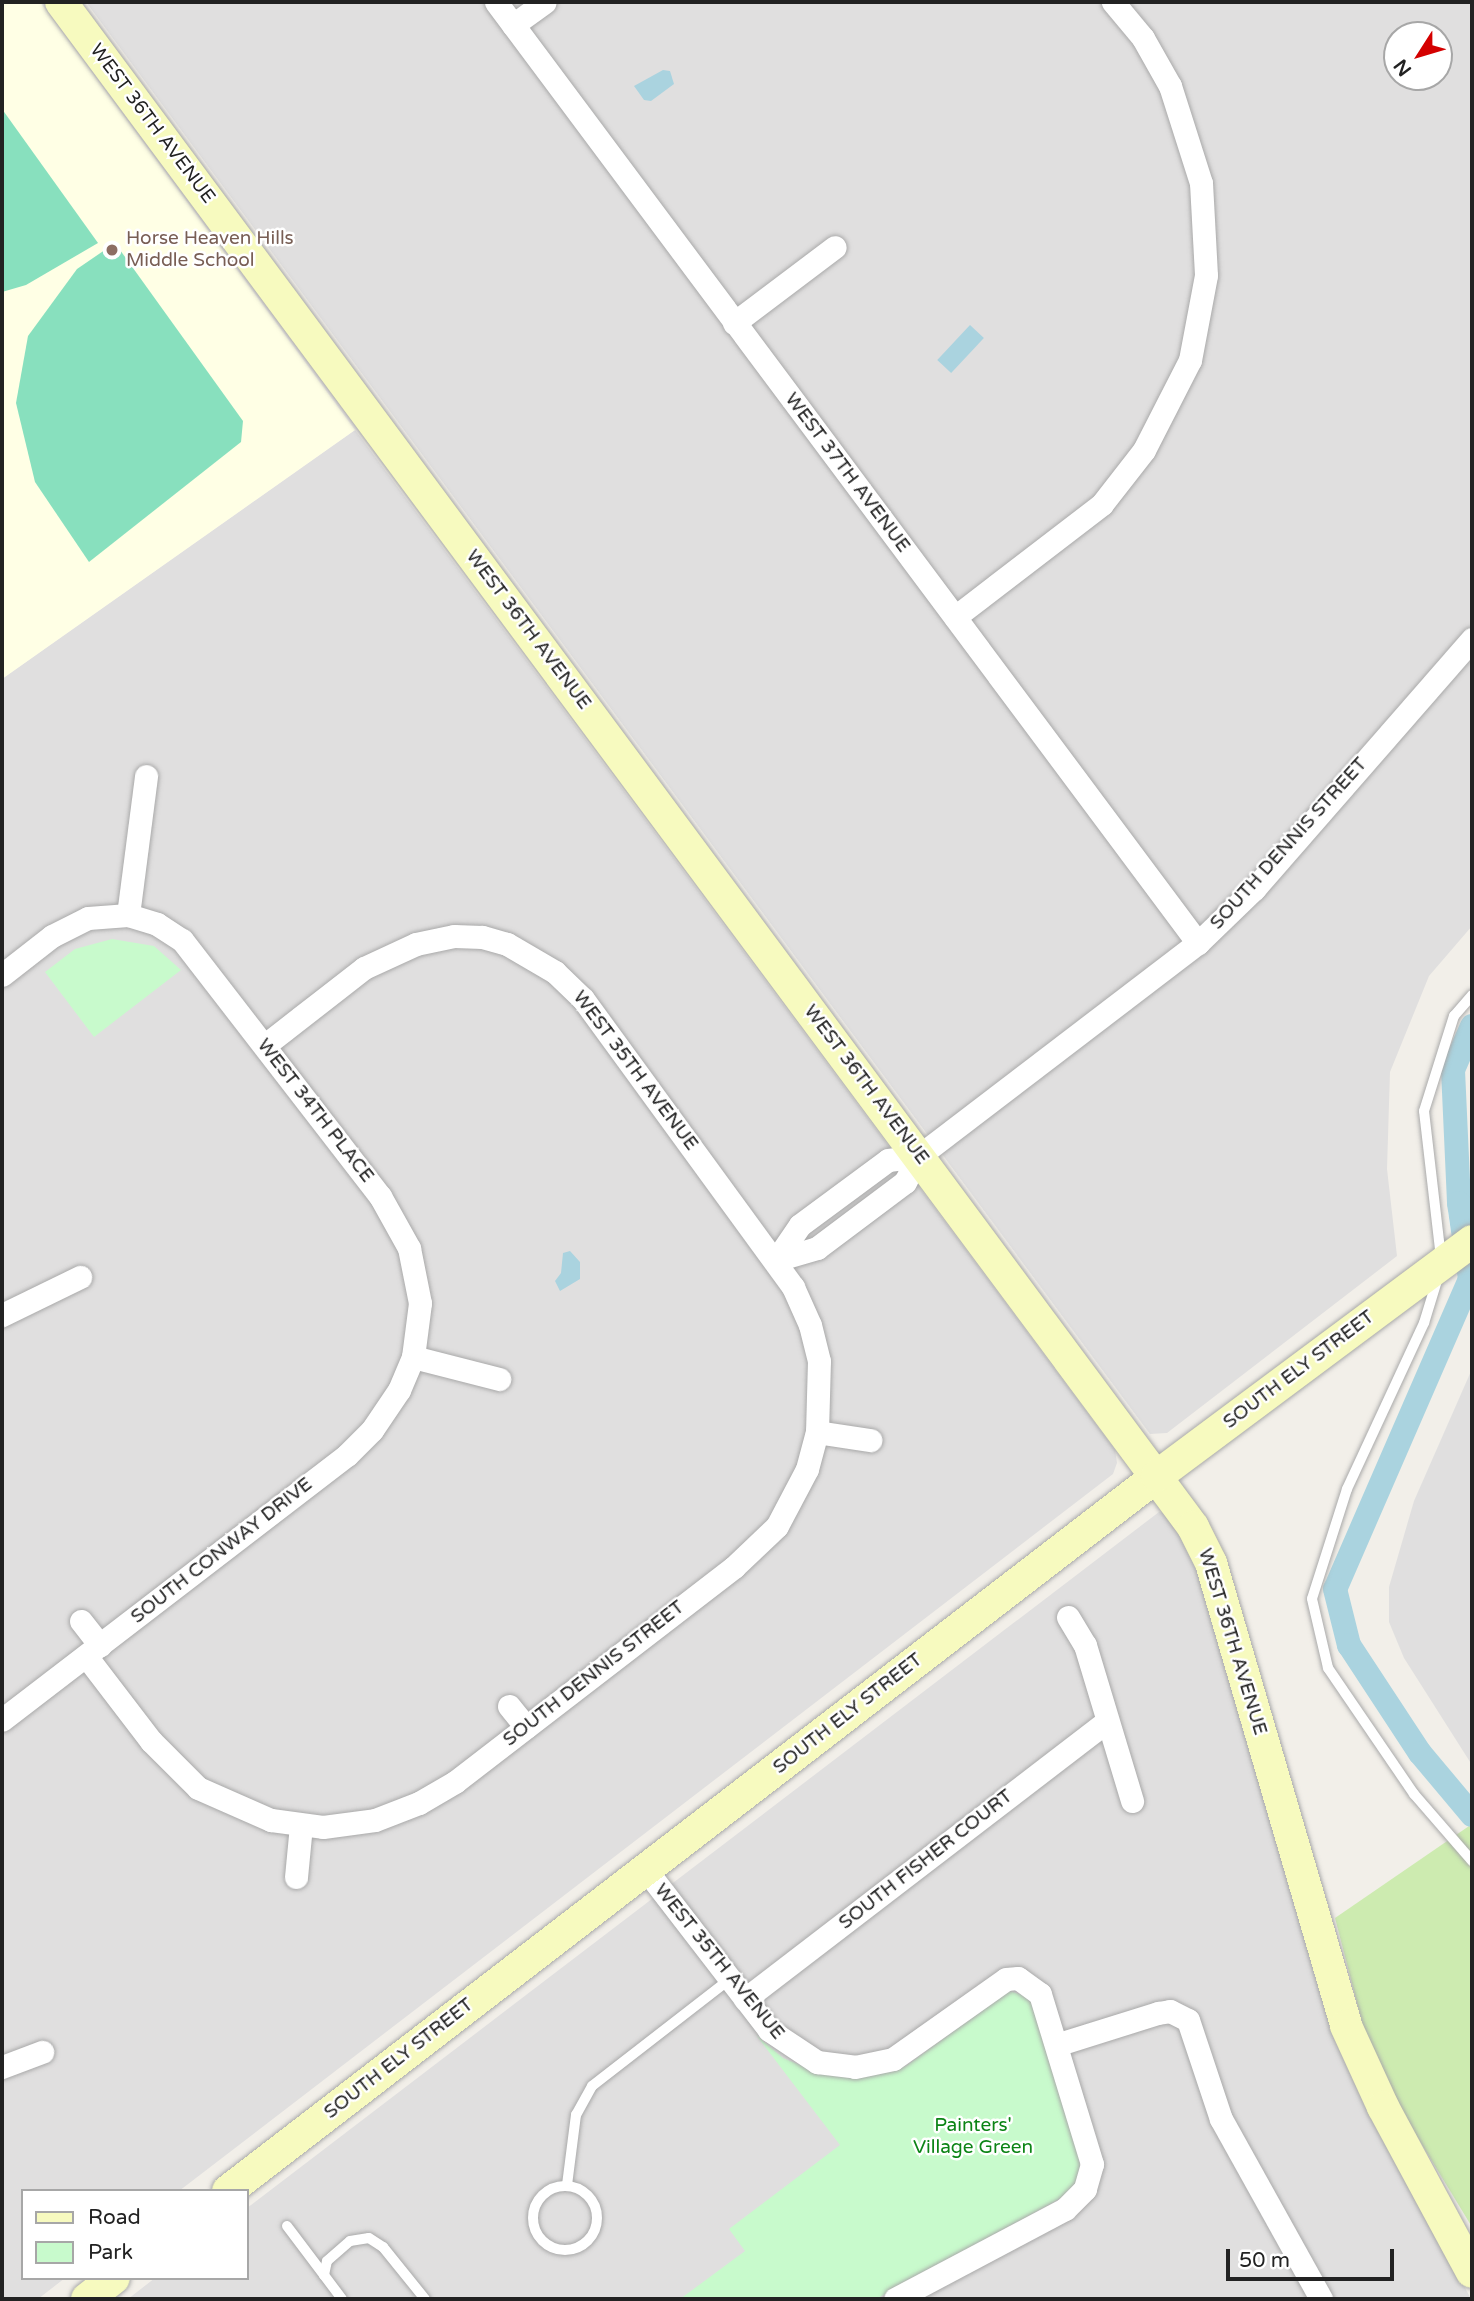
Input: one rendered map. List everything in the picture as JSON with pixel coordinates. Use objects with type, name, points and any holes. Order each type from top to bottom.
[{"type":"street","name":"WEST 36TH AVENUE","points":[[61,2],[1157,1476],[1211,1563],[1346,2026],[1383,2107],[1472,2272]]},
{"type":"street","name":"WEST 37TH AVENUE","points":[[496,2],[1198,943]]},
{"type":"street","points":[[513,25],[545,2]]},
{"type":"street","points":[[955,617],[1102,504],[1144,450],[1190,360],[1206,275],[1201,183],[1170,86],[1143,38],[1113,2]]},
{"type":"street","points":[[734,323],[835,247]]},
{"type":"street","name":"SOUTH DENNIS STREET","points":[[776,1260],[800,1226],[888,1160],[919,1156],[1198,943],[1254,889],[1472,639]]},
{"type":"street","points":[[2,975],[70,924],[128,915],[146,776]]},
{"type":"street","name":"WEST 34TH PLACE","points":[[128,915],[157,924],[182,940],[265,1045],[397,1223],[417,1273],[420,1303],[413,1357]]},
{"type":"street","name":"WEST 35TH AVENUE","points":[[265,1045],[389,954],[454,936],[507,944],[555,972],[583,999],[776,1260],[793,1287],[813,1337],[819,1372],[817,1432]]},
{"type":"street","name":"SOUTH ELY STREET","points":[[231,2189],[1157,1476],[1456,1253]]},
{"type":"street","points":[[2,1315],[80,1277]]},
{"type":"street","points":[[413,1357],[499,1379]]},
{"type":"street","name":"SOUTH CONWAY DRIVE","points":[[2,1720],[347,1455],[387,1411],[413,1357]]},
{"type":"street","name":"SOUTH DENNIS STREET","points":[[81,1621],[93,1651],[151,1741],[198,1788],[244,1811],[301,1825],[353,1824],[407,1808],[455,1782],[757,1547],[777,1527],[800,1489],[817,1432]]},
{"type":"street","points":[[817,1432],[870,1440]]},
{"type":"street","points":[[1068,1617],[1085,1645],[1132,1801]]},
{"type":"street","points":[[509,1706],[526,1727]]},
{"type":"street","name":"SOUTH FISHER COURT","points":[[745,1999],[1107,1721]]},
{"type":"street","points":[[296,1877],[301,1825]]},
{"type":"street","name":"WEST 35TH AVENUE","points":[[646,1870],[745,1999],[786,2045],[835,2065],[872,2065],[893,2059],[996,1984],[1018,1978],[1040,1994],[1059,2044]]},
{"type":"street","points":[[895,2299],[1065,2209],[1085,2189],[1092,2164],[1059,2044],[1158,2013],[1179,2013],[1188,2020],[1221,2119],[1321,2299]]},
{"type":"street","points":[[2,2067],[42,2052]]},
{"type":"street","points":[[87,2299],[111,2280]]},
{"type":"lane","points":[[1472,995],[1454,1016],[1424,1111],[1456,1253],[1347,1489],[1312,1599],[1328,1668],[1414,1794],[1472,1861]]},
{"type":"lane","points":[[567,2185],[576,2115],[592,2086],[730,1979]]},
{"type":"lane","points":[[567,2185],[593,2201],[597,2222],[588,2241],[568,2250],[547,2245],[539,2238],[533,2218],[539,2198],[567,2185]]},
{"type":"lane","points":[[287,2226],[342,2299]]},
{"type":"lane","points":[[324,2275],[327,2261],[350,2241],[376,2240],[425,2299]]},
{"type":"shaded area","name":"Horse Heaven Hills Middle School","points":[[2,2],[40,2],[355,430],[2,679]]},
{"type":"shaded area","points":[[86,2],[1472,2],[1472,926],[1429,976],[1390,1072],[1387,1169],[1397,1256],[1167,1433],[1150,1434]]},
{"type":"shaded area","points":[[355,430],[1115,1450],[1117,1463],[1113,1474],[182,2189],[21,2189],[21,2280],[62,2280],[38,2299],[2,2299],[2,679]]},
{"type":"shaded area","points":[[1472,1369],[1472,1765],[1404,1658],[1389,1622],[1389,1587],[1414,1501]]},
{"type":"shaded area","points":[[1159,1512],[1169,1514],[1197,1557],[1364,2100],[1471,2299],[128,2299],[152,2280],[248,2280],[248,2207]]},
{"type":"green space","points":[[2,109],[98,243],[26,285],[2,292]]},
{"type":"green space","points":[[115,243],[243,421],[241,442],[89,562],[35,482],[16,403],[28,336],[77,269]]},
{"type":"green space","points":[[112,939],[154,946],[181,970],[94,1037],[45,972],[75,949]]},
{"type":"green space","points":[[1472,1824],[1472,2227],[1373,2064],[1335,1918]]},
{"type":"green space","name":"Painters' Village Green","points":[[1009,1991],[1030,1997],[1080,2161],[1080,2178],[1063,2197],[876,2299],[680,2299],[745,2251],[729,2229],[840,2145],[756,2035],[783,2058],[820,2073],[858,2076],[883,2073],[906,2066]]},
{"type":"water","points":[[663,70],[670,71],[674,84],[651,101],[644,100],[634,86]]},
{"type":"water","points":[[970,325],[984,338],[951,373],[937,360]]},
{"type":"water","points":[[570,1251],[580,1262],[580,1279],[560,1291],[555,1281],[561,1273],[563,1253]]},
{"type":"pier","points":[[1470,1195],[1472,1277],[1459,1287],[1448,1212]]},
{"type":"waterway","points":[[1472,1026],[1453,1070],[1459,1203],[1470,1279],[1335,1589],[1349,1645],[1420,1753],[1472,1815]]},
{"type":"place","name":"Horse Heaven Hills Middle School","points":[[112,250]]}]
